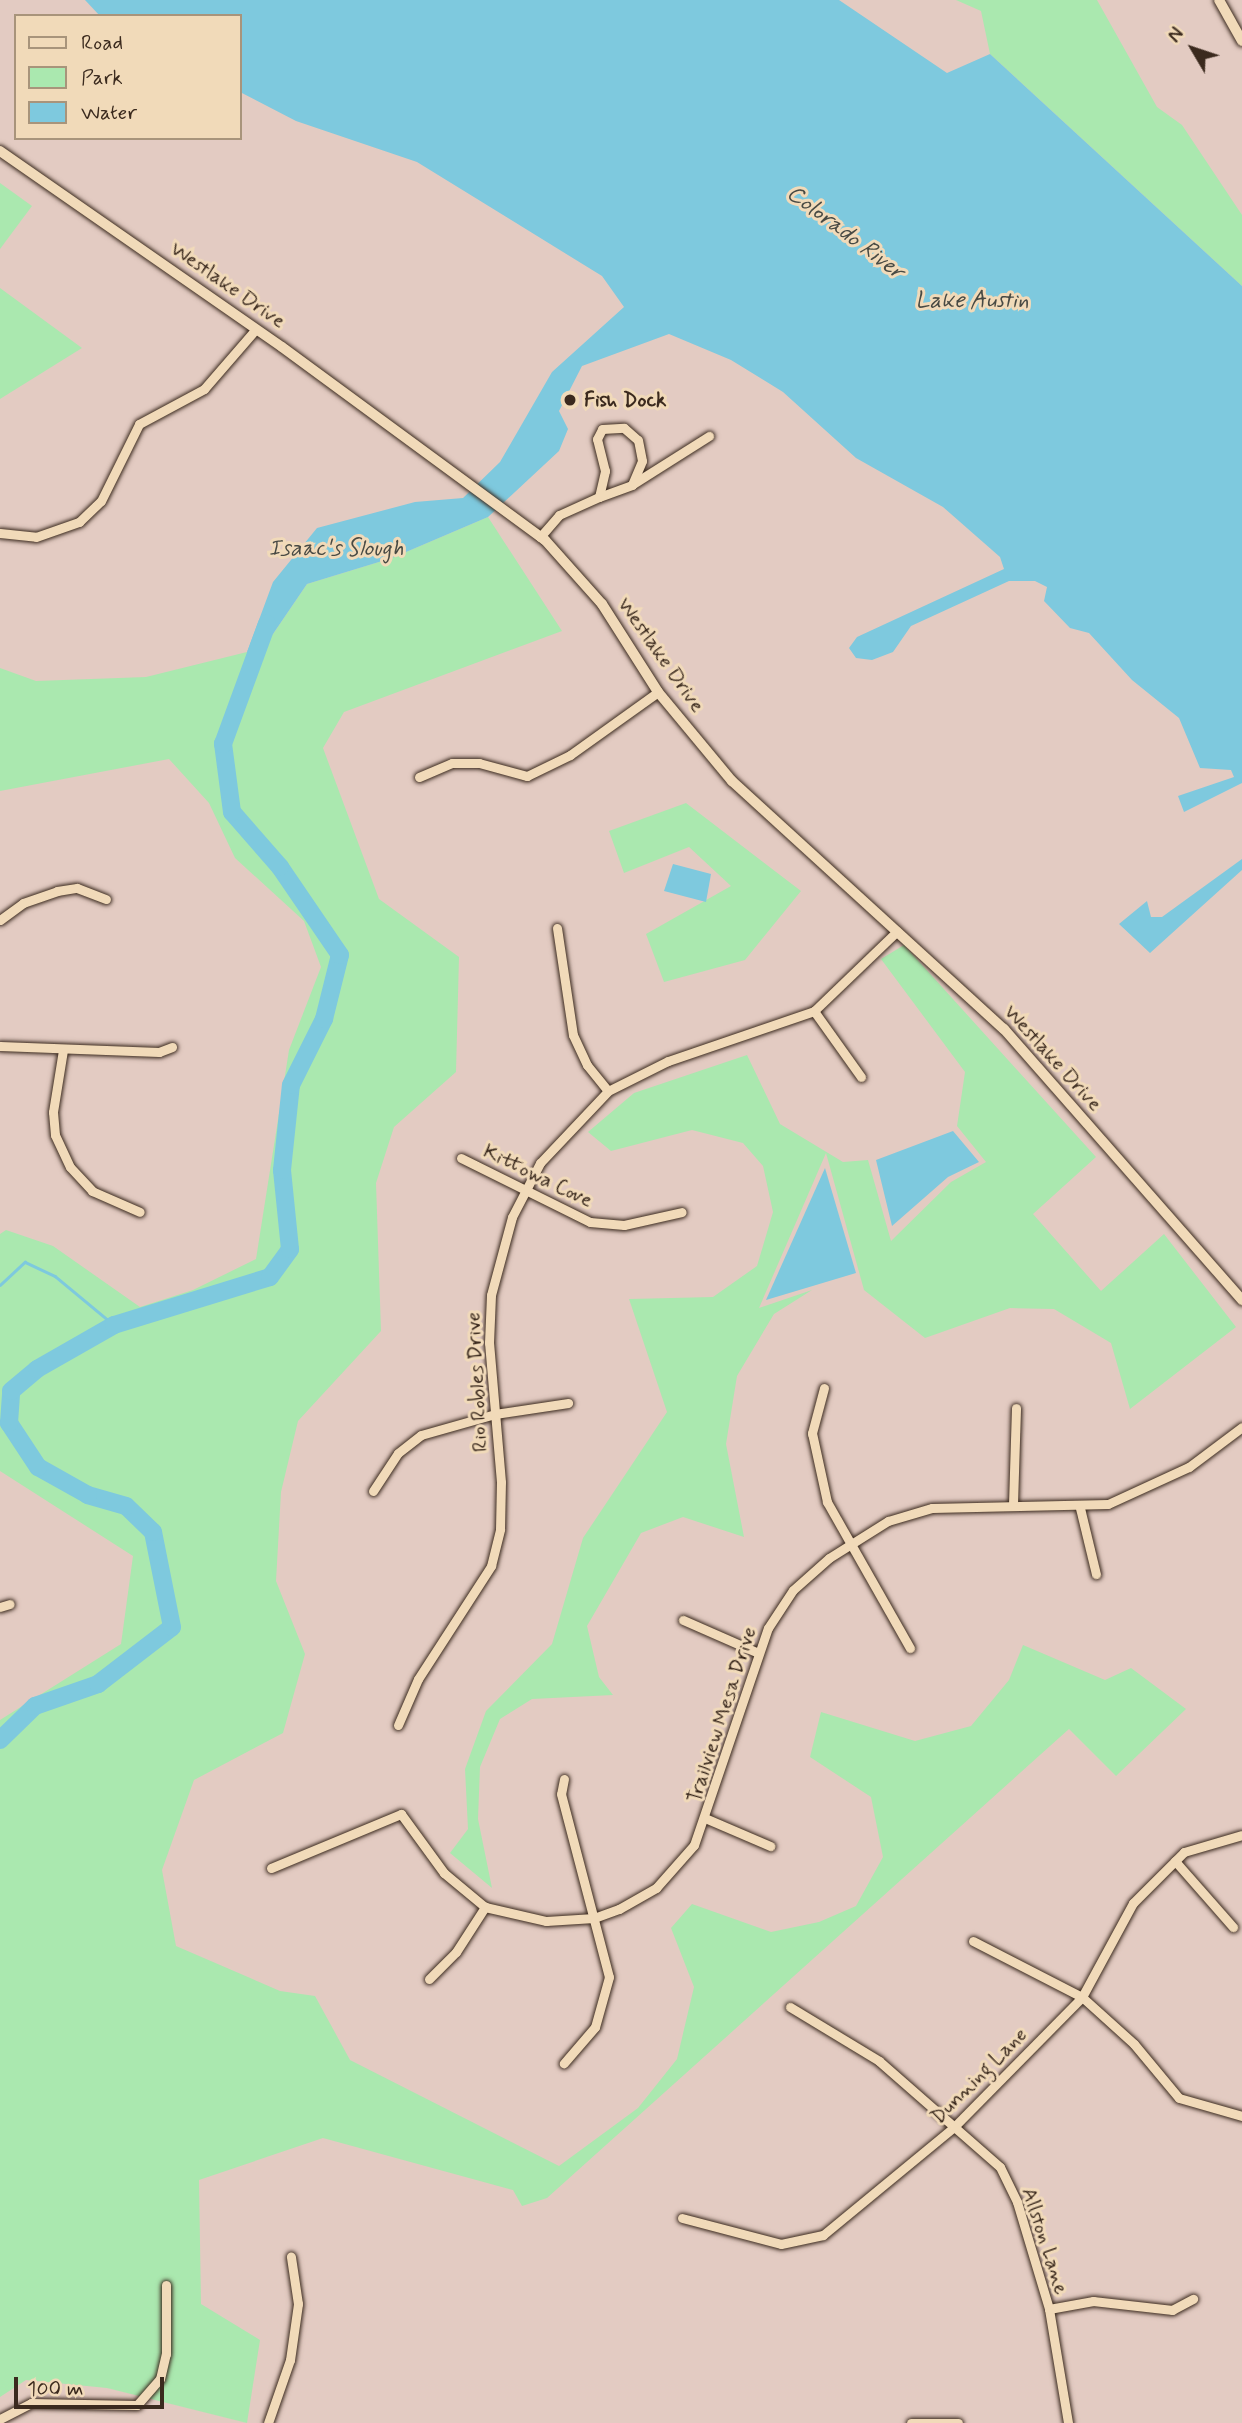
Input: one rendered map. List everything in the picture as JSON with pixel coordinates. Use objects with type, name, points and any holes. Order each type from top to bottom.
[{"type":"street","points":[[1223,1],[1242,41]]},
{"type":"street","name":"Westlake Drive","points":[[0,151],[256,329],[541,537],[602,604],[658,692],[732,781],[1004,1029],[1242,1300]]},
{"type":"street","points":[[0,533],[36,537],[79,522],[102,501],[139,425],[204,389],[256,329]]},
{"type":"street","points":[[599,497],[605,471],[597,439],[612,425],[638,440],[642,461],[632,485]]},
{"type":"street","points":[[541,537],[559,515],[632,485],[709,436]]},
{"type":"street","points":[[419,777],[452,763],[479,763],[527,776],[570,755],[658,692]]},
{"type":"street","points":[[0,920],[23,904],[57,891],[77,888],[106,899]]},
{"type":"street","points":[[556,928],[573,1035],[587,1065],[608,1091]]},
{"type":"street","name":"Rio Robles Drive","points":[[398,1725],[418,1679],[491,1566],[500,1529],[491,1295],[502,1243],[524,1191],[560,1137],[608,1091],[668,1061],[814,1011],[897,931]]},
{"type":"street","points":[[814,1011],[861,1077]]},
{"type":"street","points":[[0,1046],[159,1052],[172,1047]]},
{"type":"street","points":[[63,1050],[53,1112],[55,1135],[69,1167],[92,1191],[140,1212]]},
{"type":"street","name":"Kittowa Cove","points":[[461,1158],[570,1216],[608,1225],[682,1212]]},
{"type":"street","points":[[824,1388],[812,1433],[813,1453],[827,1502],[910,1648]]},
{"type":"street","points":[[373,1491],[398,1453],[421,1435],[495,1414],[568,1403]]},
{"type":"street","points":[[1013,1504],[1016,1408]]},
{"type":"street","name":"Trailview Mesa Drive","points":[[271,1868],[401,1814],[444,1873],[485,1908],[546,1921],[594,1917],[656,1888],[682,1861],[707,1819],[756,1653],[793,1590],[850,1544],[909,1513],[1013,1504],[1080,1508],[1108,1504],[1160,1483],[1242,1427]]},
{"type":"street","points":[[1080,1508],[1096,1574]]},
{"type":"street","points":[[683,1620],[756,1653]]},
{"type":"street","points":[[564,1779],[561,1794],[608,1964],[607,1996],[595,2027],[564,2063]]},
{"type":"street","points":[[707,1819],[770,1846]]},
{"type":"street","name":"Dunning Lane","points":[[682,2218],[781,2244],[823,2235],[955,2126],[1082,1997],[1133,1903],[1184,1852],[1242,1835]]},
{"type":"street","points":[[1175,1861],[1233,1927]]},
{"type":"street","points":[[429,1979],[456,1952],[485,1908]]},
{"type":"street","points":[[972,1941],[1082,1997],[1134,2044],[1179,2098],[1242,2116]]},
{"type":"street","name":"Allston Lane","points":[[790,2007],[879,2061],[1000,2167],[1017,2202],[1049,2309],[1068,2423]]},
{"type":"street","points":[[268,2423],[290,2360],[298,2304],[291,2258]]},
{"type":"street","points":[[0,2419],[31,2403],[137,2405],[160,2379],[166,2354],[166,2285]]},
{"type":"street","points":[[1049,2309],[1093,2301],[1172,2310],[1192,2299]]},
{"type":"street","points":[[911,2423],[958,2423]]},
{"type":"green space","points":[[956,0],[1097,0],[1157,107],[1182,125],[1242,215],[1242,286],[990,54],[981,11]]},
{"type":"green space","points":[[0,183],[32,206],[0,249]]},
{"type":"green space","points":[[0,288],[82,348],[0,399]]},
{"type":"green space","points":[[488,517],[562,631],[344,712],[323,748],[379,899],[459,957],[456,1072],[394,1127],[376,1183],[381,1331],[298,1421],[281,1492],[276,1581],[305,1654],[283,1733],[194,1780],[162,1870],[176,1946],[280,1991],[315,1996],[350,2060],[559,2166],[638,2108],[677,2059],[694,1987],[671,1928],[692,1904],[771,1932],[819,1922],[856,1906],[883,1857],[871,1797],[810,1757],[821,1712],[915,1741],[971,1726],[1009,1680],[1023,1645],[1105,1680],[1131,1668],[1186,1709],[1116,1776],[1069,1729],[547,2198],[522,2206],[513,2190],[323,2138],[199,2180],[201,2304],[260,2340],[247,2423],[107,2388],[26,2380],[0,2397],[0,1720],[121,1644],[133,1556],[0,1471],[0,1234],[6,1230],[53,1246],[140,1307],[193,1290],[256,1259],[289,1050],[321,967],[304,921],[235,858],[209,803],[169,759],[0,791],[0,668],[36,681],[146,677],[247,652],[273,634],[307,584],[392,558]]},
{"type":"green space","points":[[686,803],[801,891],[745,960],[664,982],[646,934],[731,886],[689,847],[624,873],[609,831]]},
{"type":"green space","points":[[904,945],[1096,1157],[1033,1214],[1101,1291],[1164,1234],[1236,1327],[1130,1409],[1111,1343],[1054,1309],[1010,1308],[925,1338],[864,1290],[826,1153],[759,1308],[812,1290],[774,1314],[737,1376],[726,1444],[744,1537],[683,1517],[641,1533],[587,1626],[599,1677],[613,1695],[532,1699],[500,1719],[480,1767],[478,1819],[492,1888],[450,1853],[468,1829],[465,1769],[486,1711],[552,1644],[583,1538],[667,1412],[629,1299],[713,1297],[757,1266],[773,1212],[763,1166],[743,1143],[692,1130],[611,1151],[588,1132],[634,1093],[747,1055],[780,1124],[843,1162],[868,1160],[891,1241],[951,1182],[986,1162],[957,1126],[965,1072],[881,959]]},
{"type":"water","name":"Lake Austin","points":[[85,0],[839,0],[947,73],[990,54],[1242,286],[1242,783],[1184,812],[1178,796],[1234,777],[1231,770],[1200,768],[1179,718],[1132,680],[1089,633],[1070,628],[1044,601],[1047,587],[1035,581],[1009,581],[911,626],[893,652],[872,660],[856,658],[849,648],[857,637],[1004,569],[1000,557],[943,507],[856,458],[783,392],[731,360],[669,334],[582,366],[559,411],[568,429],[559,451],[488,517],[392,558],[307,584],[273,634],[247,652],[273,582],[317,528],[415,502],[463,498],[500,462],[552,372],[624,307],[602,276],[417,162],[296,121],[242,93],[242,14],[98,14]]},
{"type":"water","points":[[1242,859],[1242,870],[1150,953],[1119,924],[1147,901],[1151,917],[1162,917]]},
{"type":"water","points":[[673,864],[711,874],[706,902],[664,891]]},
{"type":"water","points":[[953,1131],[979,1162],[948,1177],[892,1226],[876,1160]]},
{"type":"water","points":[[825,1168],[856,1273],[766,1300]]},
{"type":"waterway","points":[[0,1740],[35,1706],[98,1684],[172,1627],[153,1532],[126,1506],[88,1495],[38,1467],[9,1423],[11,1391],[37,1369],[114,1325],[270,1277],[290,1249],[282,1170],[291,1085],[324,1019],[340,955],[280,867],[232,812],[223,744],[267,624]]},
{"type":"waterway","points":[[0,1285],[25,1262],[55,1276],[114,1325]]},
{"type":"place","name":"Fish Dock","points":[[570,400]]},
{"type":"water label","name":"Colorado River","points":[[845,233]]},
{"type":"water label","name":"Isaac's Slough","points":[[336,549]]}]
